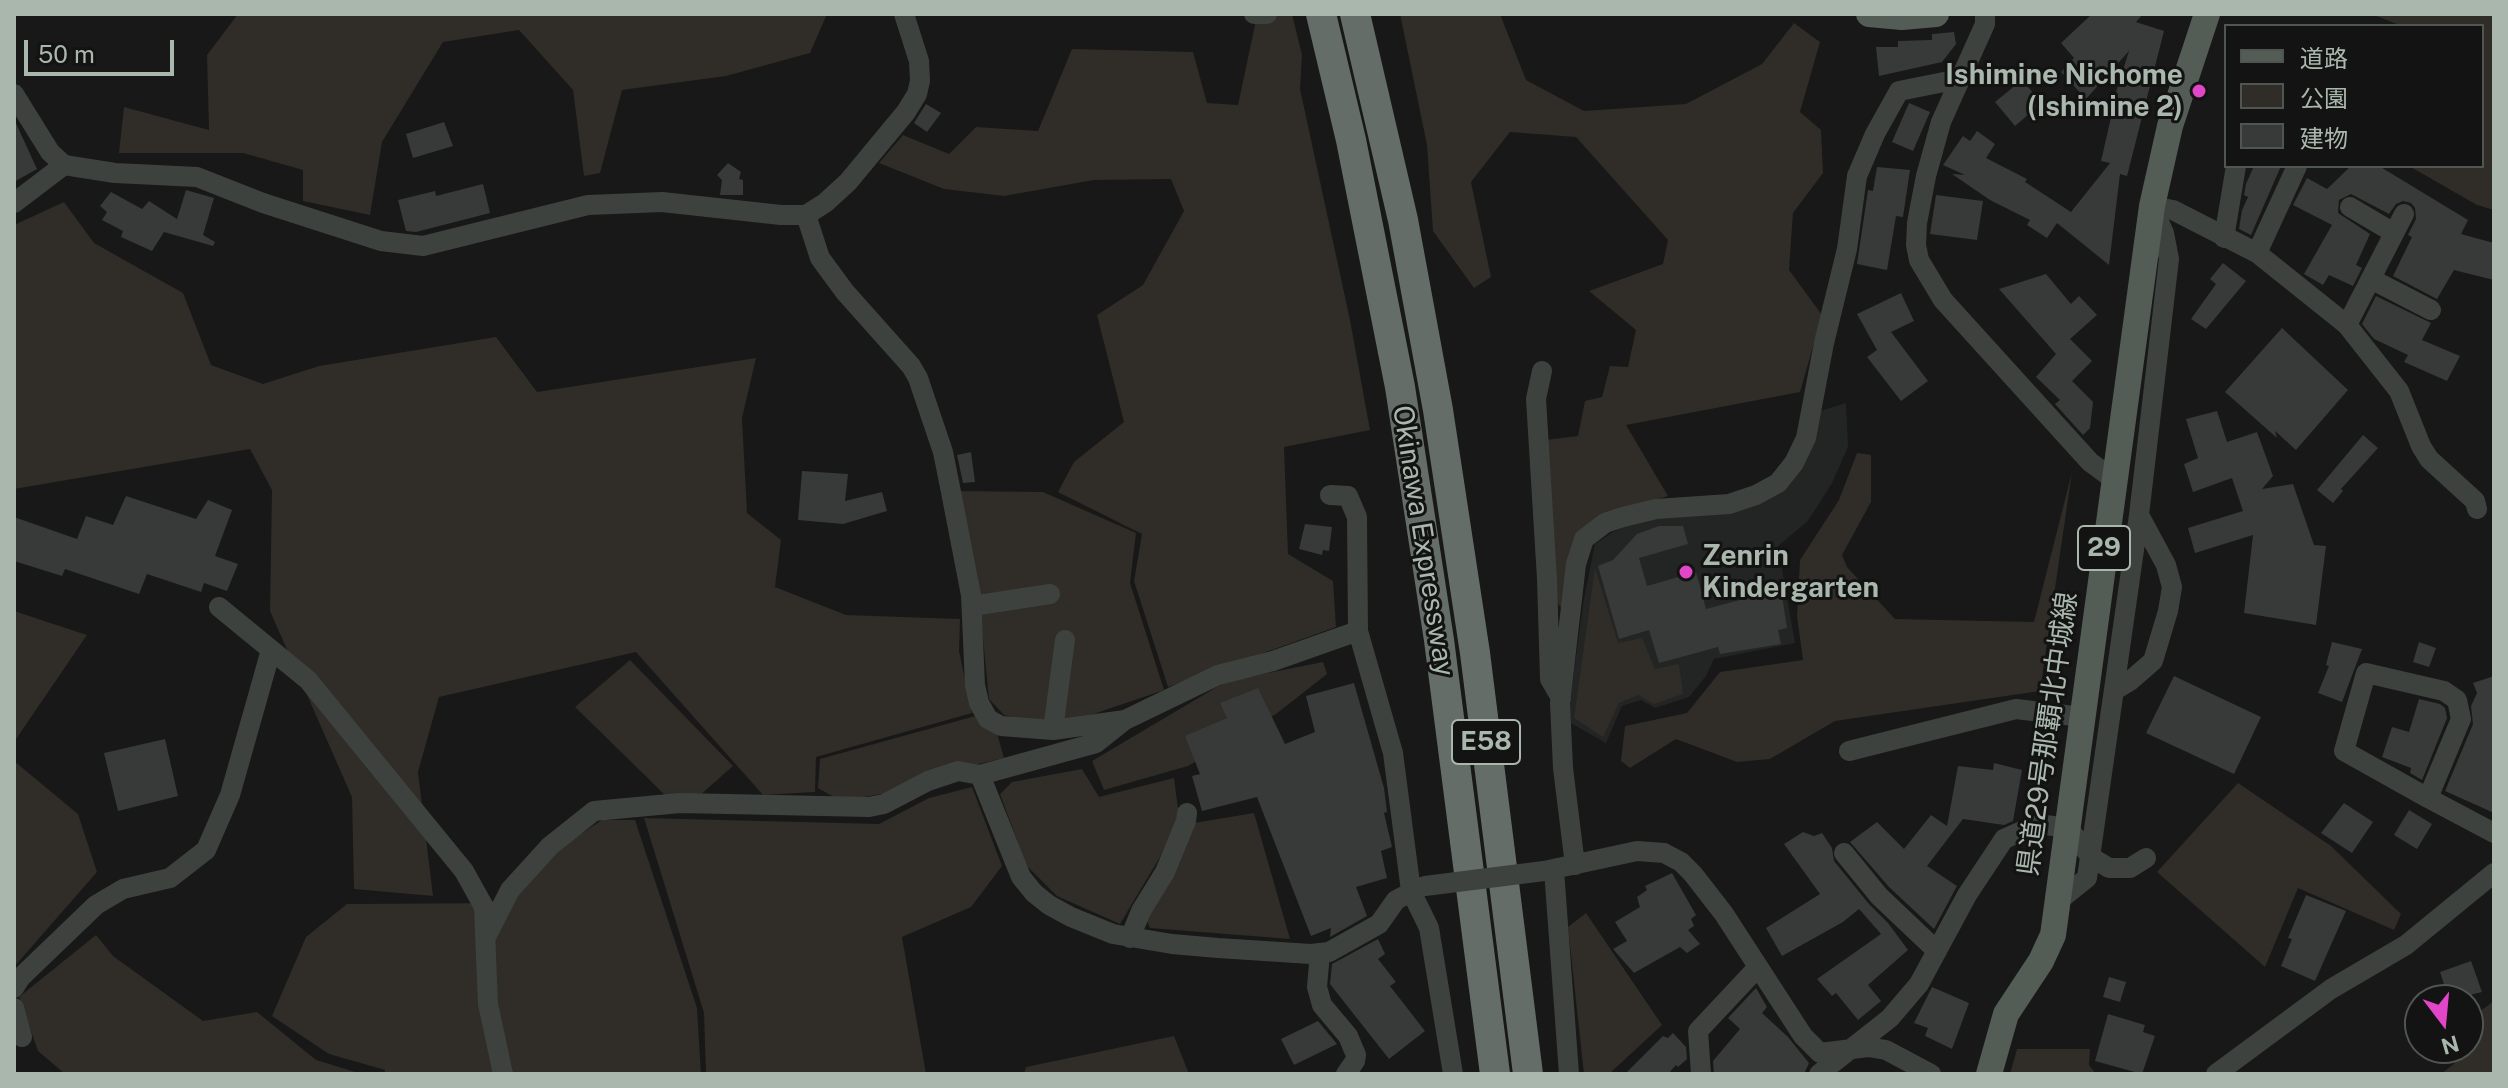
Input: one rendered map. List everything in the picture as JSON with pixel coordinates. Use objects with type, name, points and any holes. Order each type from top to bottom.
[{"type":"highway","name":"Okinawa Expressway","points":[[1321,14],[1384,299],[1409,439],[1439,640],[1495,1074]]},
{"type":"highway","name":"Okinawa Expressway","points":[[1355,14],[1403,220],[1438,410],[1475,653],[1528,1074]]},
{"type":"main road","points":[[1869,14],[1902,17],[1936,14]]},
{"type":"main road","name":"県道29号那覇北中城線","points":[[1989,1074],[2006,1014],[2041,961],[2053,935],[2152,206],[2170,126],[2207,14]]},
{"type":"street","points":[[14,94],[50,152],[64,165],[115,173],[197,177],[263,203],[381,241],[423,246],[588,205],[662,202],[806,215],[848,182],[906,112],[917,94],[919,61],[904,14]]},
{"type":"street","points":[[1254,14],[1267,14]]},
{"type":"street","points":[[1985,14],[1985,24],[1941,122],[1926,176],[1917,223],[1919,260],[1943,300],[2090,462],[2113,479]]},
{"type":"street","points":[[1575,865],[1563,768],[1561,698],[1576,564],[1584,539],[1605,523],[1623,517],[1656,509],[1729,504],[1778,483],[1794,463],[1806,438],[1824,343],[1847,249],[1857,176],[1875,134],[1899,91],[1959,79]]},
{"type":"street","points":[[14,203],[64,165]]},
{"type":"street","points":[[2224,238],[2236,168]]},
{"type":"street","points":[[2257,253],[2296,168]]},
{"type":"street","points":[[2152,206],[2173,210],[2257,253],[2347,325],[2399,391],[2429,459],[2475,501],[2477,509]]},
{"type":"street","points":[[2057,902],[2087,878],[2139,515],[2169,259],[2164,233],[2152,206]]},
{"type":"street","points":[[2350,207],[2394,233]]},
{"type":"street","points":[[2347,325],[2404,214]]},
{"type":"street","points":[[806,215],[820,258],[918,378],[943,452],[972,606],[975,685],[979,703],[988,719],[1001,726],[1053,730],[1125,720]]},
{"type":"street","points":[[2371,279],[2431,310]]},
{"type":"street","points":[[1542,371],[1536,399],[1550,679],[1561,698]]},
{"type":"street","points":[[1330,495],[1348,496],[1357,517],[1358,631],[1393,753],[1418,889],[1429,928],[1453,1074]]},
{"type":"street","points":[[2115,690],[2153,661],[2172,587],[2166,565],[2139,515]]},
{"type":"street","points":[[972,606],[1050,594]]},
{"type":"street","points":[[219,607],[308,680],[464,871],[484,907],[488,1004],[503,1074]]},
{"type":"street","points":[[486,937],[510,890],[550,846],[594,811],[680,803],[869,807],[884,804],[928,781],[958,771],[980,775],[1096,743],[1125,720],[1218,675],[1273,661],[1358,631]]},
{"type":"street","points":[[1053,730],[1065,640]]},
{"type":"street","points":[[14,988],[21,977],[96,905],[123,889],[170,878],[206,850],[230,795],[271,650]]},
{"type":"street","points":[[2428,798],[2461,719],[2457,700],[2444,691],[2366,673],[2344,751],[2428,798],[2494,833]]},
{"type":"street","points":[[1849,751],[2016,709],[2082,717]]},
{"type":"street","points":[[980,775],[1021,877],[1034,893],[1071,917],[1130,938],[1218,948],[1329,952],[1379,924],[1396,900],[1418,889],[1549,871],[1637,851],[1664,853],[1681,862],[1693,874],[1724,914],[1803,1036],[1820,1053],[1868,1047],[1886,1050],[1931,1074]]},
{"type":"street","points":[[1130,938],[1141,911],[1165,872],[1187,813]]},
{"type":"street","points":[[1819,1074],[1890,1018],[1919,984],[1967,895],[2004,839],[2038,824],[2068,828],[2091,857],[2109,868],[2130,868],[2146,858]]},
{"type":"street","points":[[1844,853],[1879,896],[1937,951]]},
{"type":"street","points":[[1549,871],[1569,1074]]},
{"type":"street","points":[[2216,1074],[2331,989],[2406,945],[2494,873]]},
{"type":"street","points":[[1320,953],[1317,987],[1322,1005],[1348,1036],[1356,1055],[1346,1074]]},
{"type":"street","points":[[1701,1074],[1698,1031],[1758,967]]},
{"type":"street","points":[[14,1008],[22,1037]]},
{"type":"shaded area","name":"Zenrin Kindergarten","points":[[1846,403],[1848,447],[1832,483],[1808,521],[1778,546],[1795,643],[1714,659],[1706,676],[1689,697],[1655,708],[1641,700],[1622,706],[1606,743],[1567,721],[1595,544],[1646,517],[1788,486],[1808,457],[1817,412]]},
{"type":"green space","points":[[238,14],[827,14],[810,53],[726,76],[622,90],[600,173],[584,176],[573,90],[519,30],[443,42],[382,142],[370,215],[303,201],[303,170],[243,153],[119,153],[124,107],[209,130],[207,55]]},
{"type":"green space","points":[[1251,14],[1292,14],[1302,55],[1300,89],[1350,320],[1370,430],[1284,447],[1288,554],[1333,581],[1336,627],[1168,687],[1134,581],[1142,534],[1058,492],[1074,462],[1124,422],[1097,315],[1143,285],[1184,211],[1171,179],[1094,180],[1004,196],[944,189],[879,163],[903,135],[949,154],[976,127],[1038,131],[1072,49],[1193,52],[1207,103],[1238,105],[1255,25]]},
{"type":"green space","points":[[1400,14],[1500,14],[1526,80],[1584,111],[1686,104],[1762,64],[1794,23],[1820,42],[1800,112],[1821,130],[1823,173],[1793,213],[1789,270],[1822,315],[1800,392],[1626,425],[1668,496],[1597,517],[1561,608],[1555,599],[1546,440],[1578,436],[1585,401],[1602,397],[1610,366],[1628,367],[1636,330],[1589,291],[1663,264],[1668,240],[1576,137],[1510,132],[1471,182],[1491,277],[1474,288],[1433,231],[1427,145]]},
{"type":"green space","points":[[2371,14],[2494,14],[2494,210],[2477,205],[2412,168],[2484,168],[2484,24],[2397,24]]},
{"type":"green space","points":[[64,202],[94,243],[183,293],[211,365],[263,384],[319,366],[496,337],[537,392],[756,358],[742,418],[747,513],[781,540],[775,587],[846,615],[960,619],[959,651],[972,713],[816,757],[815,792],[763,795],[636,652],[439,697],[418,772],[433,896],[354,889],[352,797],[270,611],[272,490],[250,449],[14,489],[14,225]]},
{"type":"green space","points":[[1857,453],[1871,455],[1871,502],[1842,555],[1847,567],[1895,619],[2034,622],[2072,472],[2040,691],[1835,721],[1770,759],[1737,762],[1676,739],[1630,768],[1621,761],[1625,726],[1687,713],[1720,672],[1803,660],[1797,616],[1800,560],[1839,500]]},
{"type":"green space","points":[[956,491],[1043,492],[1136,533],[1130,583],[1164,690],[1076,720],[1027,721],[1004,715],[989,699],[979,598]]},
{"type":"green space","points":[[1595,568],[1618,643],[1642,638],[1655,669],[1679,664],[1683,694],[1654,704],[1638,695],[1619,703],[1603,737],[1574,718]]},
{"type":"green space","points":[[14,611],[87,635],[14,742]]},
{"type":"green space","points":[[630,660],[733,766],[698,797],[667,797],[575,707]]},
{"type":"green space","points":[[1323,662],[1327,674],[1276,714],[1188,766],[1104,790],[1092,761],[1227,681]]},
{"type":"green space","points":[[979,715],[997,733],[1004,758],[918,778],[887,793],[841,801],[818,788],[820,759]]},
{"type":"green space","points":[[14,761],[78,814],[97,872],[14,967]]},
{"type":"green space","points":[[1082,769],[1099,797],[1174,778],[1179,816],[1160,857],[1120,924],[1057,896],[1026,865],[1000,794],[1012,782]]},
{"type":"green space","points":[[2238,783],[2331,846],[2401,914],[2394,930],[2298,888],[2265,967],[2157,872]]},
{"type":"green space","points":[[972,787],[1002,866],[971,907],[902,937],[926,1074],[706,1074],[704,1013],[644,818],[879,824],[929,798]]},
{"type":"green space","points":[[1254,813],[1290,939],[1150,928],[1145,917],[1194,823]]},
{"type":"green space","points":[[602,820],[635,820],[697,1008],[701,1074],[384,1074],[385,1070],[329,1054],[272,1016],[306,937],[347,904],[510,903],[552,853]]},
{"type":"green space","points":[[1586,913],[1662,1025],[1609,1074],[1584,1074],[1568,927]]},
{"type":"green space","points":[[96,935],[113,956],[203,1021],[257,1012],[316,1060],[362,1074],[65,1074],[38,1051],[19,997]]},
{"type":"green space","points":[[2494,1001],[2494,1074],[2441,1074],[2454,1064],[2484,1064],[2484,1008]]},
{"type":"green space","points":[[1174,1036],[1189,1074],[1024,1074],[1026,1067]]},
{"type":"green space","points":[[2017,1049],[2090,1049],[2089,1065],[2096,1074],[2010,1074]]},
{"type":"building","points":[[2092,14],[2143,14],[2136,22],[2164,31],[2127,176],[2120,174],[2109,265],[2057,223],[2047,238],[2027,225],[2030,220],[1990,200],[1952,174],[1965,175],[1943,165],[1963,136],[1970,141],[1977,131],[1995,144],[1986,158],[2027,179],[2025,182],[2071,212],[2110,163],[2101,161],[2110,111],[2129,51],[2086,99],[2061,72],[2074,58],[2061,43]]},
{"type":"building","points":[[1954,32],[1956,44],[1942,62],[1879,76],[1876,47],[1898,47],[1898,41],[1932,40],[1932,34]]},
{"type":"building","points":[[2022,80],[2042,103],[2015,126],[1995,102]]},
{"type":"building","points":[[1909,103],[1930,112],[1913,151],[1892,142]]},
{"type":"building","points":[[926,104],[941,113],[927,132],[914,123]]},
{"type":"building","points":[[14,119],[37,169],[14,182]]},
{"type":"building","points":[[444,122],[453,146],[413,158],[406,134]]},
{"type":"building","points":[[728,163],[741,172],[739,179],[743,180],[743,195],[720,195],[722,180],[717,175]]},
{"type":"building","points":[[1877,167],[1910,170],[1903,217],[1896,216],[1887,270],[1857,264],[1868,190],[1873,191]]},
{"type":"building","points":[[2253,168],[2280,168],[2251,235],[2239,229],[2248,197],[2244,195]]},
{"type":"building","points":[[2349,168],[2382,168],[2468,220],[2461,234],[2494,243],[2494,280],[2454,270],[2437,299],[2393,276],[2412,237],[2408,235],[2416,219],[2415,208],[2403,201],[2396,204],[2389,214],[2351,194],[2339,200],[2338,213],[2370,234],[2356,265],[2362,268],[2353,286],[2329,275],[2323,285],[2304,274],[2332,225],[2293,205],[2307,178],[2327,189]]},
{"type":"building","points":[[483,184],[490,213],[416,232],[406,231],[398,200],[435,191],[436,196]]},
{"type":"building","points":[[186,190],[214,198],[203,235],[215,242],[213,246],[164,232],[152,251],[121,237],[123,231],[102,220],[107,212],[100,206],[111,192],[142,209],[149,201],[177,219]]},
{"type":"building","points":[[1936,195],[1983,201],[1977,240],[1930,234]]},
{"type":"building","points":[[2223,263],[2246,281],[2206,329],[2191,319],[2216,284],[2210,279]]},
{"type":"building","points":[[2046,274],[2071,304],[2079,296],[2097,315],[2070,339],[2092,361],[2072,381],[2093,402],[2090,428],[2083,435],[2055,404],[2060,400],[2036,377],[2056,354],[1999,289]]},
{"type":"building","points":[[1901,293],[1914,321],[1891,332],[1928,381],[1901,401],[1867,357],[1877,350],[1857,314]]},
{"type":"building","points":[[2376,296],[2431,323],[2422,340],[2460,356],[2447,381],[2404,362],[2408,355],[2374,339],[2362,324]]},
{"type":"building","points":[[2282,328],[2348,390],[2296,450],[2275,431],[2277,438],[2225,392]]},
{"type":"building","points":[[2217,411],[2227,442],[2257,432],[2273,476],[2262,489],[2293,484],[2314,545],[2326,546],[2316,625],[2244,613],[2253,535],[2195,553],[2188,528],[2243,511],[2232,478],[2193,492],[2184,464],[2198,458],[2186,419]]},
{"type":"building","points":[[2363,435],[2378,448],[2341,489],[2343,491],[2333,503],[2317,490]]},
{"type":"building","points":[[971,452],[975,482],[963,483],[957,455]]},
{"type":"building","points":[[802,471],[848,474],[845,501],[882,492],[887,511],[843,524],[798,520]]},
{"type":"building","points":[[126,496],[196,519],[208,500],[232,510],[215,556],[238,564],[227,591],[204,583],[201,592],[147,574],[139,594],[65,569],[62,576],[14,561],[14,517],[77,539],[86,516],[113,525]]},
{"type":"building","points":[[1305,524],[1332,527],[1329,551],[1323,550],[1322,555],[1299,549]]},
{"type":"building","points":[[1659,526],[1683,526],[1688,544],[1639,558],[1647,586],[1696,572],[1706,609],[1781,589],[1787,628],[1778,630],[1781,644],[1720,654],[1718,647],[1659,663],[1649,630],[1619,639],[1598,566],[1613,560],[1637,534]]},
{"type":"building","points":[[2332,642],[2362,649],[2342,702],[2318,693],[2329,666],[2326,665]]},
{"type":"building","points":[[2419,642],[2436,648],[2429,667],[2413,662]]},
{"type":"building","points":[[2174,676],[2261,717],[2234,774],[2146,733]]},
{"type":"building","points":[[2494,676],[2494,813],[2445,791],[2473,724],[2471,706],[2477,693],[2473,683]]},
{"type":"building","points":[[1354,683],[1384,788],[1387,812],[1384,813],[1392,847],[1381,851],[1387,878],[1356,887],[1367,916],[1330,937],[1331,928],[1311,936],[1257,797],[1202,811],[1192,776],[1200,774],[1185,736],[1227,718],[1220,703],[1258,688],[1285,744],[1315,732],[1306,696]]},
{"type":"building","points":[[2419,699],[2440,704],[2445,708],[2447,718],[2422,780],[2410,773],[2411,768],[2382,757],[2392,727],[2409,732]]},
{"type":"building","points":[[165,739],[178,796],[118,811],[104,753]]},
{"type":"building","points":[[1994,763],[2022,770],[2013,821],[2004,825],[1963,819],[1927,866],[1957,886],[1934,929],[1889,887],[1850,842],[1877,822],[1904,849],[1931,815],[1947,826],[1958,766],[1993,770]]},
{"type":"building","points":[[2344,803],[2373,822],[2352,853],[2321,833]]},
{"type":"building","points":[[2409,810],[2432,824],[2417,849],[2394,835]]},
{"type":"building","points":[[1803,832],[1814,836],[1822,833],[1832,848],[1834,861],[1908,950],[1868,985],[1881,1001],[1858,1020],[1836,993],[1832,996],[1817,979],[1881,934],[1859,909],[1843,922],[1782,956],[1766,928],[1820,894],[1784,844]]},
{"type":"building","points":[[1672,873],[1696,915],[1691,919],[1694,926],[1688,930],[1700,944],[1687,953],[1680,947],[1634,973],[1613,949],[1627,941],[1615,922],[1640,907],[1637,897],[1647,890],[1645,886]]},
{"type":"building","points":[[2306,895],[2346,911],[2315,981],[2281,966],[2292,939],[2288,938]]},
{"type":"building","points":[[1378,939],[1385,954],[1378,959],[1396,982],[1390,986],[1425,1031],[1389,1059],[1330,984],[1332,964]]},
{"type":"building","points":[[2471,961],[2479,984],[2444,984],[2440,972]]},
{"type":"building","points":[[2109,977],[2126,982],[2120,1002],[2103,997]]},
{"type":"building","points":[[1932,987],[1969,1003],[1952,1049],[1925,1036],[1928,1028],[1914,1023]]},
{"type":"building","points":[[1756,988],[1767,1007],[1762,1013],[1788,1037],[1809,1063],[1804,1074],[1714,1074],[1713,1061],[1740,1029],[1728,1018]]},
{"type":"building","points":[[2108,1014],[2145,1025],[2143,1032],[2155,1036],[2142,1074],[2095,1061]]},
{"type":"building","points":[[1318,1021],[1337,1044],[1294,1065],[1281,1039]]},
{"type":"building","points":[[1673,1033],[1686,1047],[1687,1059],[1678,1067],[1676,1065],[1668,1074],[1625,1074],[1663,1036],[1668,1038]]},
{"type":"place","name":"Ishimine Nichome (Ishimine 2)","points":[[2199,91]]},
{"type":"place","name":"Zenrin Kindergarten","points":[[1686,572]]}]
